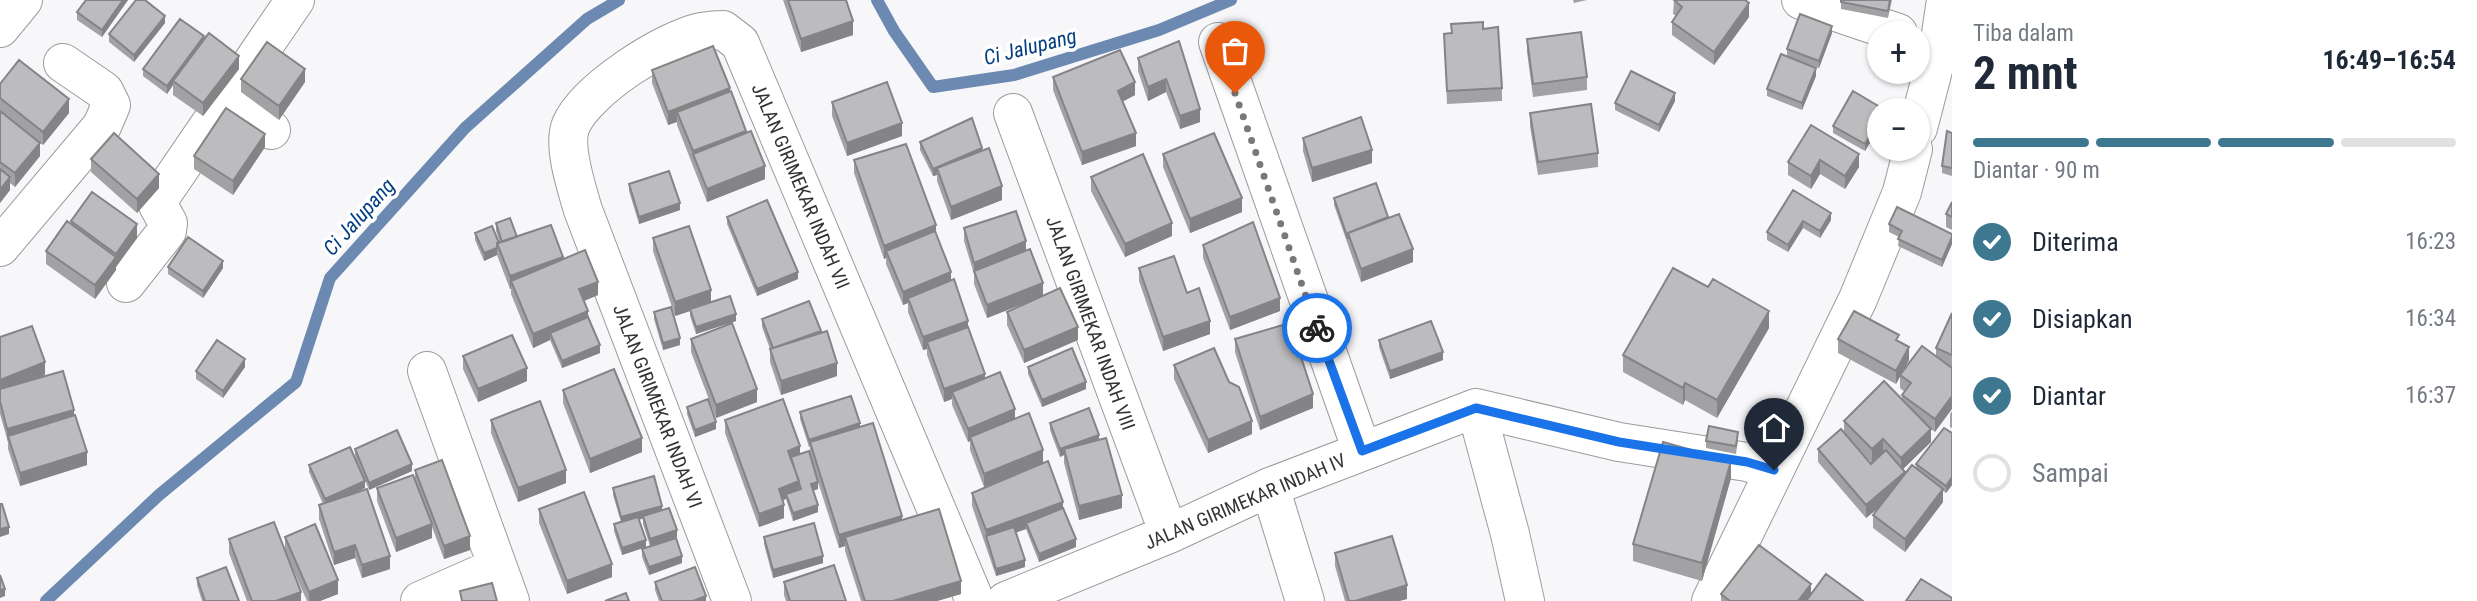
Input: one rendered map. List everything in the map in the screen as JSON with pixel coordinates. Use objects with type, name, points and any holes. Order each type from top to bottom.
[{"type":"street","points":[[0,28],[23,0]]},
{"type":"street","points":[[126,284],[167,231],[168,223],[158,205],[161,196],[295,0]]},
{"type":"street","points":[[1801,0],[1867,22]]},
{"type":"street","points":[[1930,38],[1945,0]]},
{"type":"street","name":"JALAN GIRIMEKAR INDAH VII","points":[[583,210],[569,160],[570,126],[593,95],[654,51],[699,32],[723,30],[740,43],[975,601]]},
{"type":"street","points":[[1217,42],[1362,451]]},
{"type":"street","points":[[0,247],[102,126],[111,106],[104,91],[63,63]]},
{"type":"street","points":[[226,99],[271,130]]},
{"type":"street","name":"JALAN GIRIMEKAR INDAH VIII","points":[[1013,113],[1169,534]]},
{"type":"street","points":[[1711,601],[1858,299],[1902,192],[1910,161]]},
{"type":"street","name":"JALAN GIRIMEKAR INDAH VI","points":[[583,210],[732,601]]},
{"type":"street","points":[[419,601],[504,584],[427,371]]},
{"type":"street","points":[[1525,601],[1476,408],[1619,442],[1747,462],[1774,470]]},
{"type":"street","name":"JALAN GIRIMEKAR INDAH IV","points":[[1006,601],[1072,589],[1169,534],[1270,487],[1476,408]]},
{"type":"street","points":[[1270,487],[1305,601]]},
{"type":"building","points":[[86,0],[123,0],[102,30],[77,12]]},
{"type":"building","points":[[136,0],[145,0],[165,16],[134,55],[109,34]]},
{"type":"building","points":[[788,0],[846,0],[853,21],[801,39]]},
{"type":"building","points":[[1674,0],[1745,0],[1749,3],[1714,52],[1672,22],[1682,7]]},
{"type":"building","points":[[1841,0],[1890,0],[1888,11]]},
{"type":"building","points":[[1800,14],[1832,26],[1819,61],[1787,49]]},
{"type":"building","points":[[180,19],[204,36],[167,86],[143,69]]},
{"type":"building","points":[[1483,22],[1483,29],[1498,27],[1502,88],[1447,91],[1444,34],[1452,33],[1451,24]]},
{"type":"building","points":[[1581,32],[1587,77],[1533,84],[1527,39]]},
{"type":"building","points":[[209,33],[239,56],[203,103],[173,81]]},
{"type":"building","points":[[1179,41],[1200,109],[1180,116],[1166,79],[1148,87],[1138,58]]},
{"type":"building","points":[[267,42],[305,69],[279,106],[241,79]]},
{"type":"building","points":[[713,46],[730,88],[668,112],[652,70]]},
{"type":"building","points":[[1120,50],[1135,82],[1118,91],[1136,133],[1082,152],[1053,77]]},
{"type":"building","points":[[1781,54],[1816,68],[1802,103],[1767,89]]},
{"type":"building","points":[[19,60],[69,99],[43,132],[0,98],[0,84]]},
{"type":"building","points":[[1631,71],[1675,93],[1659,125],[1615,103]]},
{"type":"building","points":[[887,82],[902,123],[847,143],[832,102]]},
{"type":"building","points":[[731,91],[746,131],[693,151],[677,112]]},
{"type":"building","points":[[1853,91],[1867,99],[1865,144],[1833,126]]},
{"type":"building","points":[[1591,104],[1598,153],[1538,162],[1530,113]]},
{"type":"building","points":[[226,108],[265,134],[233,181],[194,156]]},
{"type":"building","points":[[0,111],[40,143],[15,173],[0,162]]},
{"type":"building","points":[[1361,117],[1372,150],[1312,168],[1303,138]]},
{"type":"building","points":[[972,118],[982,148],[933,169],[920,142]]},
{"type":"building","points":[[1811,125],[1859,154],[1845,176],[1820,160],[1811,176],[1788,162]]},
{"type":"building","points":[[751,131],[765,166],[707,189],[693,154]]},
{"type":"building","points":[[1947,131],[1952,133],[1952,168],[1942,166]]},
{"type":"building","points":[[114,133],[159,174],[137,199],[91,159]]},
{"type":"building","points":[[1214,133],[1242,198],[1190,219],[1163,154]]},
{"type":"building","points":[[906,144],[936,225],[884,246],[854,160]]},
{"type":"building","points":[[989,148],[1002,186],[951,207],[937,168]]},
{"type":"building","points":[[1143,154],[1172,223],[1125,244],[1091,177]]},
{"type":"building","points":[[0,169],[10,177],[0,190]]},
{"type":"building","points":[[669,171],[680,203],[639,217],[629,184]]},
{"type":"building","points":[[1376,183],[1388,217],[1348,233],[1348,239],[1334,198]]},
{"type":"building","points":[[1793,190],[1831,213],[1820,231],[1803,221],[1788,245],[1767,232]]},
{"type":"building","points":[[92,192],[137,224],[116,254],[71,221]]},
{"type":"building","points":[[767,200],[798,272],[757,289],[727,217]]},
{"type":"building","points":[[1952,202],[1952,217],[1946,214]]},
{"type":"building","points":[[1897,207],[1952,234],[1942,260],[1898,239],[1902,231],[1889,224]]},
{"type":"building","points":[[1016,211],[1026,241],[974,263],[964,228]]},
{"type":"building","points":[[1399,214],[1413,249],[1361,269],[1348,233]]},
{"type":"building","points":[[510,218],[517,237],[502,242],[496,223]]},
{"type":"building","points":[[67,221],[116,257],[95,285],[46,251]]},
{"type":"building","points":[[1253,222],[1280,298],[1230,317],[1203,245]]},
{"type":"building","points":[[551,225],[563,257],[510,276],[497,243]]},
{"type":"building","points":[[492,226],[499,243],[497,248],[484,253],[475,233]]},
{"type":"building","points":[[689,226],[711,290],[675,302],[653,238]]},
{"type":"building","points":[[935,231],[951,272],[903,292],[886,251]]},
{"type":"building","points":[[188,237],[223,261],[203,291],[168,267]]},
{"type":"building","points":[[1030,249],[1043,283],[987,305],[974,271]]},
{"type":"building","points":[[585,250],[598,282],[579,289],[588,311],[533,334],[511,281]]},
{"type":"building","points":[[1174,256],[1187,293],[1199,288],[1210,321],[1163,337],[1139,268]]},
{"type":"building","points":[[1673,268],[1708,287],[1713,279],[1769,311],[1717,400],[1685,383],[1683,388],[1623,355]]},
{"type":"building","points":[[954,279],[968,321],[923,337],[908,298]]},
{"type":"building","points":[[1060,288],[1078,327],[1024,350],[1007,312]]},
{"type":"building","points":[[730,296],[736,314],[696,327],[690,309]]},
{"type":"building","points":[[809,301],[821,331],[773,348],[762,319]]},
{"type":"building","points":[[671,307],[680,338],[663,343],[654,312]]},
{"type":"building","points":[[1854,311],[1899,335],[1896,340],[1909,347],[1896,371],[1838,339]]},
{"type":"building","points":[[1952,313],[1952,355],[1936,348]]},
{"type":"building","points":[[588,317],[600,345],[562,361],[550,333]]},
{"type":"building","points":[[1431,321],[1443,352],[1390,371],[1379,340]]},
{"type":"building","points":[[732,323],[757,389],[716,405],[691,339]]},
{"type":"building","points":[[1290,323],[1313,394],[1260,417],[1235,339]]},
{"type":"building","points":[[32,326],[45,362],[0,380],[0,337]]},
{"type":"building","points":[[968,327],[985,374],[944,389],[927,342]]},
{"type":"building","points":[[827,331],[837,363],[781,381],[770,349]]},
{"type":"building","points":[[512,335],[527,368],[478,389],[463,356]]},
{"type":"building","points":[[217,340],[245,359],[223,391],[196,371]]},
{"type":"building","points":[[1922,346],[1952,368],[1952,396],[1935,419],[1902,395],[1911,383],[1900,375]]},
{"type":"building","points":[[1072,348],[1086,382],[1042,400],[1028,367]]},
{"type":"building","points":[[1214,348],[1229,382],[1239,387],[1252,421],[1208,440],[1174,365]]},
{"type":"building","points":[[614,369],[642,438],[590,459],[563,390]]},
{"type":"building","points":[[63,371],[74,410],[7,429],[0,389]]},
{"type":"building","points":[[1000,372],[1015,409],[968,429],[952,392]]},
{"type":"building","points":[[1884,381],[1931,429],[1901,458],[1883,439],[1872,449],[1844,421]]},
{"type":"building","points":[[851,396],[860,423],[809,440],[800,412]]},
{"type":"building","points":[[708,399],[716,422],[695,430],[687,407]]},
{"type":"building","points":[[783,399],[800,446],[788,451],[799,481],[779,489],[784,505],[759,514],[725,420]]},
{"type":"building","points":[[540,401],[566,470],[518,488],[491,420]]},
{"type":"building","points":[[1089,408],[1099,435],[1060,449],[1050,423]]},
{"type":"building","points":[[1029,413],[1043,450],[984,474],[970,437]]},
{"type":"building","points":[[75,415],[87,452],[20,473],[8,436]]},
{"type":"building","points":[[873,423],[902,516],[839,535],[810,442]]},
{"type":"building","points":[[1709,426],[1738,432],[1736,446],[1706,441]]},
{"type":"building","points":[[1944,428],[1952,433],[1952,477],[1946,486],[1916,464]]},
{"type":"building","points":[[1841,429],[1871,464],[1886,450],[1905,472],[1866,505],[1818,449]]},
{"type":"building","points":[[397,430],[412,464],[369,483],[355,449]]},
{"type":"building","points":[[1106,438],[1122,495],[1079,506],[1064,449]]},
{"type":"building","points":[[1663,442],[1731,461],[1702,563],[1633,544]]},
{"type":"building","points":[[350,447],[365,481],[325,499],[309,465]]},
{"type":"building","points":[[809,451],[818,482],[811,484],[818,505],[793,513],[786,494],[801,489],[791,457]]},
{"type":"building","points":[[442,460],[470,536],[444,546],[415,470]]},
{"type":"building","points":[[1048,461],[1063,502],[986,530],[972,493]]},
{"type":"building","points":[[1912,465],[1943,489],[1905,539],[1873,515]]},
{"type":"building","points":[[413,475],[432,524],[396,538],[377,488]]},
{"type":"building","points":[[654,476],[662,506],[621,517],[613,488]]},
{"type":"building","points":[[367,489],[390,556],[362,565],[355,545],[334,552],[319,505]]},
{"type":"building","points":[[584,492],[612,564],[567,581],[539,509]]},
{"type":"building","points":[[0,504],[9,527],[0,529]]},
{"type":"building","points":[[669,508],[677,530],[650,539],[643,516]]},
{"type":"building","points":[[1063,508],[1076,539],[1039,554],[1026,523]]},
{"type":"building","points":[[939,509],[961,581],[893,601],[865,601],[845,537]]},
{"type":"building","points":[[638,517],[646,540],[622,548],[614,524]]},
{"type":"building","points":[[274,522],[301,592],[276,601],[252,601],[229,539]]},
{"type":"building","points":[[814,523],[823,556],[773,570],[764,537]]},
{"type":"building","points":[[315,524],[338,580],[309,592],[285,537]]},
{"type":"building","points":[[1014,527],[1025,560],[996,569],[986,536]]},
{"type":"building","points":[[1392,536],[1407,585],[1349,601],[1335,553]]},
{"type":"building","points":[[676,538],[682,556],[649,567],[642,549]]},
{"type":"building","points":[[1759,545],[1811,584],[1798,601],[1730,601],[1721,594]]},
{"type":"building","points":[[834,565],[846,601],[790,601],[784,582]]},
{"type":"building","points":[[226,567],[239,601],[205,601],[197,578]]},
{"type":"building","points":[[695,567],[706,596],[693,601],[662,601],[655,582]]},
{"type":"building","points":[[1826,574],[1863,601],[1806,601]]},
{"type":"building","points":[[0,575],[5,589],[0,590]]},
{"type":"building","points":[[1921,579],[1952,598],[1952,601],[1906,601]]},
{"type":"building","points":[[492,583],[497,601],[462,601],[460,591]]},
{"type":"building","points":[[626,593],[629,601],[605,601]]},
{"type":"waterway","name":"Ci Jalupang","points":[[46,601],[159,495],[296,382],[330,278],[465,128],[587,19],[619,0]]},
{"type":"waterway","name":"Ci Jalupang","points":[[877,0],[894,31],[933,87],[1014,75],[1159,30],[1231,0]]},
{"type":"way so far","points":[[1235,93],[1317,328]]},
{"type":"route","points":[[1317,328],[1362,451],[1476,408],[1619,442],[1747,462],[1774,470]]}]
